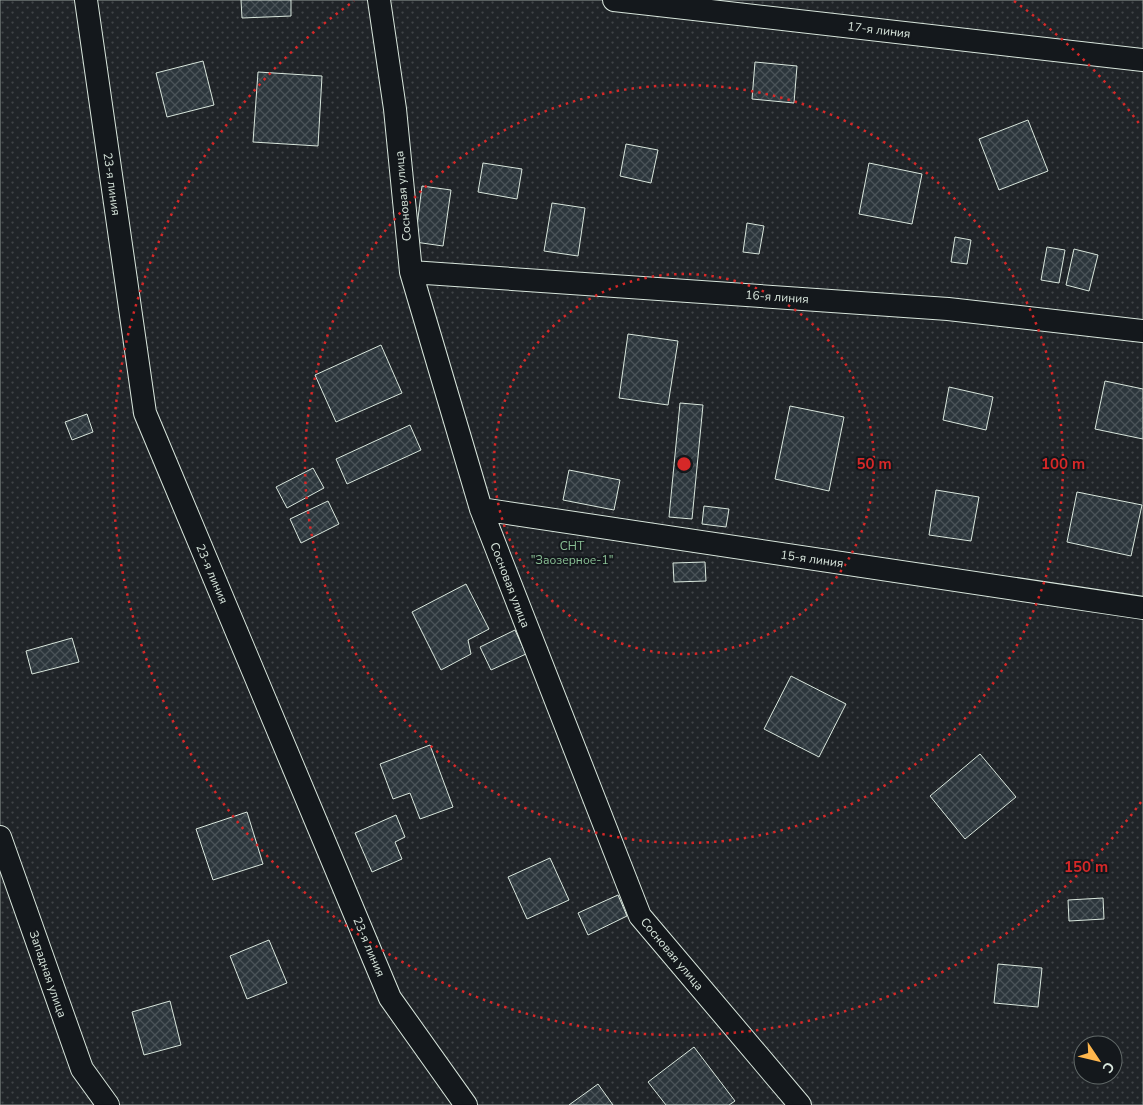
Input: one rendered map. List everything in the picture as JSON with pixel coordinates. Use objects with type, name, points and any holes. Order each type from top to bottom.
[{"type":"street","name":"23-я линия","points":[[86,0],[145,413],[390,998],[466,1105]]},
{"type":"street","name":"Сосновая улица","points":[[379,0],[395,109],[411,272],[480,509],[640,916],[800,1105]]},
{"type":"street","name":"17-я линия","points":[[614,0],[1143,60]]},
{"type":"street","name":"16-я линия","points":[[411,272],[948,308],[1143,330]]},
{"type":"street","name":"15-я линия","points":[[480,509],[1143,608]]},
{"type":"street","name":"Западная улица","points":[[0,837],[82,1069],[108,1105]]},
{"type":"green space","name":"СНТ \"Заозерное-1\"","points":[[0,0],[1143,0],[1143,1105],[0,1105]]},
{"type":"building","points":[[241,0],[291,0],[291,16],[242,18]]},
{"type":"building","points":[[203,61],[214,105],[167,117],[156,73]]},
{"type":"building","points":[[755,62],[797,66],[794,103],[752,99]]},
{"type":"building","points":[[258,72],[322,76],[318,146],[253,142]]},
{"type":"building","points":[[1028,120],[1048,171],[999,190],[979,139]]},
{"type":"building","points":[[626,144],[658,150],[651,183],[620,176]]},
{"type":"building","points":[[483,163],[522,169],[517,199],[478,192]]},
{"type":"building","points":[[869,163],[922,174],[912,224],[859,214]]},
{"type":"building","points":[[422,186],[451,190],[443,246],[415,242]]},
{"type":"building","points":[[552,203],[585,208],[578,256],[544,251]]},
{"type":"building","points":[[747,223],[764,226],[759,254],[743,252]]},
{"type":"building","points":[[955,237],[971,240],[967,264],[951,262]]},
{"type":"building","points":[[1047,247],[1065,250],[1059,283],[1041,280]]},
{"type":"building","points":[[1074,249],[1098,255],[1089,291],[1066,285]]},
{"type":"building","points":[[628,334],[678,341],[668,405],[619,398]]},
{"type":"building","points":[[381,345],[402,393],[336,422],[315,375]]},
{"type":"building","points":[[1105,381],[1143,389],[1143,439],[1095,429]]},
{"type":"building","points":[[949,387],[993,397],[986,430],[943,420]]},
{"type":"building","points":[[680,403],[703,405],[692,519],[669,517]]},
{"type":"building","points":[[790,406],[844,417],[829,491],[775,479]]},
{"type":"building","points":[[87,414],[93,432],[72,440],[65,422]]},
{"type":"building","points":[[410,425],[421,450],[347,484],[336,459]]},
{"type":"building","points":[[313,468],[324,488],[287,508],[276,487]]},
{"type":"building","points":[[569,470],[620,480],[614,510],[563,500]]},
{"type":"building","points":[[936,490],[979,497],[971,541],[929,535]]},
{"type":"building","points":[[1077,492],[1142,505],[1131,556],[1067,542]]},
{"type":"building","points":[[328,501],[339,524],[301,543],[290,519]]},
{"type":"building","points":[[704,506],[729,509],[726,527],[702,524]]},
{"type":"building","points":[[705,562],[706,581],[674,582],[673,563]]},
{"type":"building","points":[[466,584],[489,629],[468,640],[471,654],[441,670],[412,612]]},
{"type":"building","points":[[515,630],[526,654],[491,670],[480,647]]},
{"type":"building","points":[[72,638],[79,662],[32,674],[26,651]]},
{"type":"building","points":[[791,676],[846,704],[819,757],[764,729]]},
{"type":"building","points":[[430,745],[453,807],[420,819],[410,793],[393,799],[380,764]]},
{"type":"building","points":[[980,754],[1016,797],[965,839],[930,796]]},
{"type":"building","points":[[247,812],[263,864],[213,880],[196,829]]},
{"type":"building","points":[[396,815],[405,837],[395,842],[402,859],[372,872],[355,833]]},
{"type":"building","points":[[550,858],[569,900],[527,919],[508,877]]},
{"type":"building","points":[[618,895],[627,916],[588,935],[578,913]]},
{"type":"building","points":[[1103,898],[1104,919],[1069,921],[1068,900]]},
{"type":"building","points":[[269,940],[287,983],[247,999],[230,956]]},
{"type":"building","points":[[998,964],[1042,968],[1038,1007],[994,1003]]},
{"type":"building","points":[[170,1001],[181,1045],[144,1055],[132,1012]]},
{"type":"building","points":[[694,1047],[735,1101],[729,1105],[666,1105],[648,1082]]},
{"type":"building","points":[[598,1084],[613,1105],[569,1105]]}]
